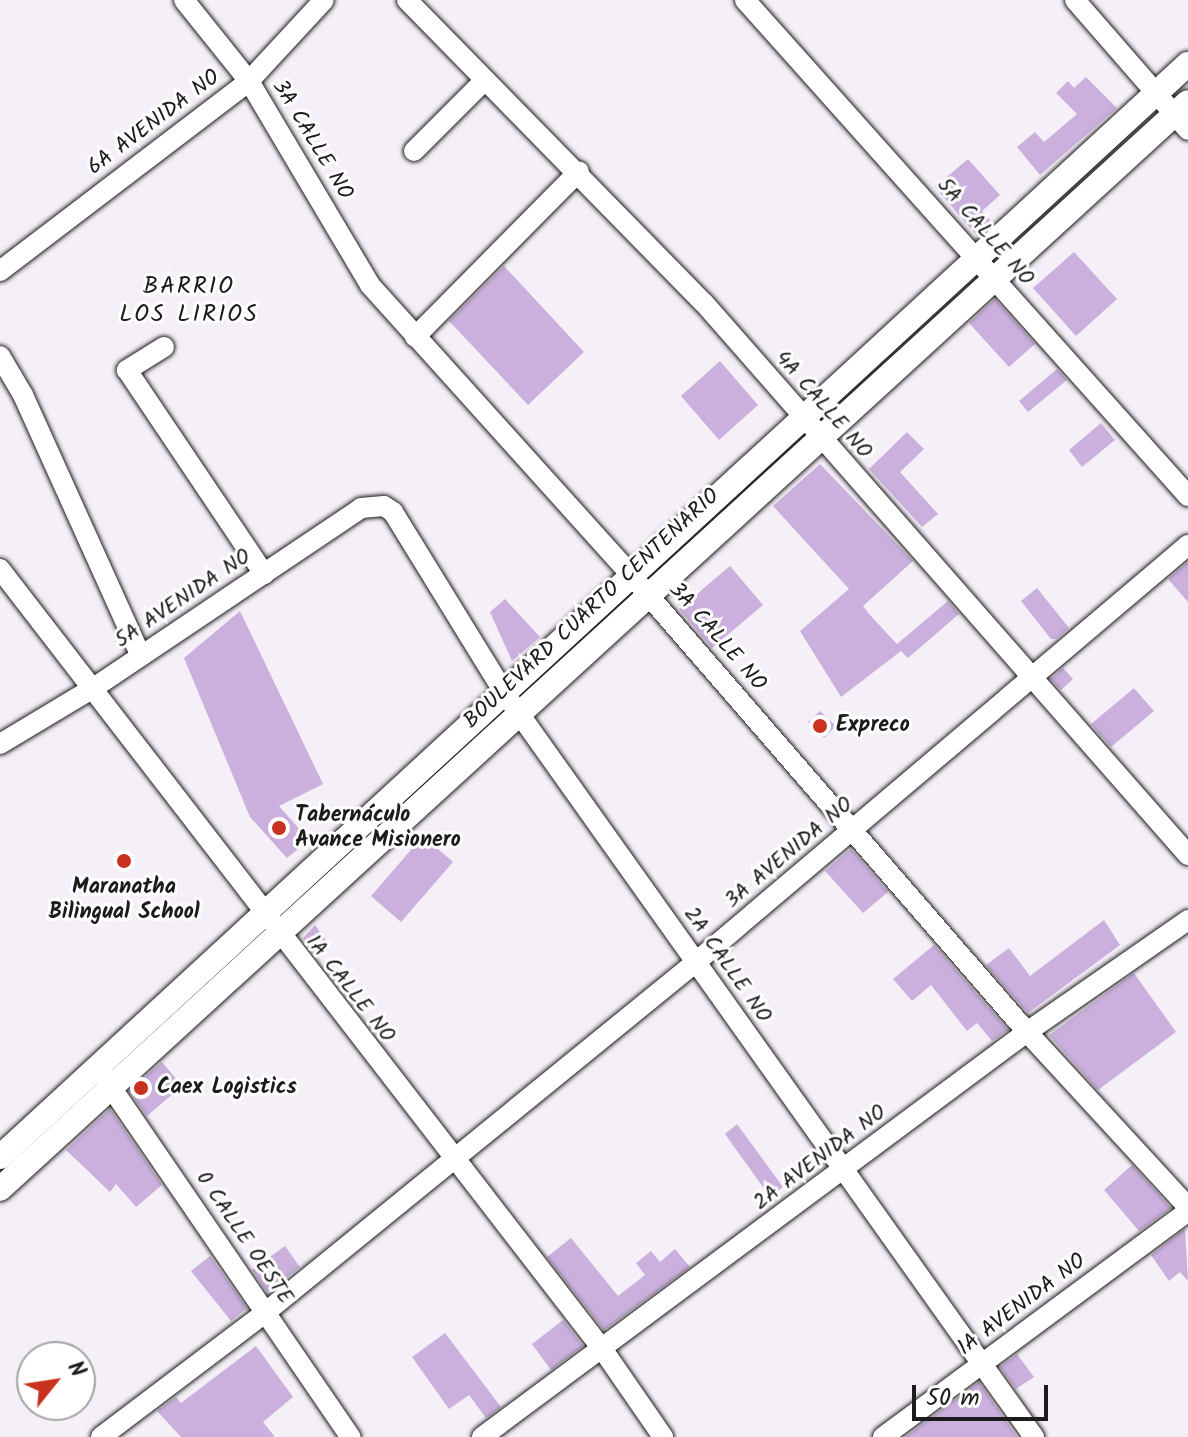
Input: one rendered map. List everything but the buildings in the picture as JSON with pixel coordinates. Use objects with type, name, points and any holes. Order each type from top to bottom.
[{"type":"main road","name":"BOULEVARD CUARTO CENTENARIO","points":[[0,1189],[261,914],[629,573],[1188,64]]},
{"type":"main road","name":"BOULEVARD CUARTO CENTENARIO","points":[[0,1157],[279,936],[822,442],[994,280],[1183,116]]},
{"type":"street","name":"3A CALLE NO","points":[[184,0],[249,81],[370,285],[629,573],[1027,1032],[1188,1209]]},
{"type":"street","name":"6A AVENIDA NO","points":[[0,271],[249,81],[324,0]]},
{"type":"street","name":"4A CALLE NO","points":[[407,0],[579,171],[704,303],[822,442],[1036,679],[1188,855]]},
{"type":"street","name":"5A CALLE NO","points":[[745,0],[1188,496]]},
{"type":"street","points":[[1075,0],[1156,94],[1183,116]]},
{"type":"street","points":[[414,151],[485,80]]},
{"type":"street","points":[[415,337],[579,171]]},
{"type":"street","points":[[164,347],[127,370],[264,574]]},
{"type":"street","points":[[0,356],[23,395],[141,656]]},
{"type":"street","name":"5A AVENIDA NO","points":[[0,744],[95,687],[361,508],[376,504],[393,512]]},
{"type":"street","name":"2A CALLE NO","points":[[393,512],[503,691],[1034,1437]]},
{"type":"street","name":"3A AVENIDA NO","points":[[101,1437],[266,1312],[696,962],[1036,679],[1188,545]]},
{"type":"street","name":"1A CALLE NO","points":[[0,569],[95,687],[261,914],[603,1350],[663,1437]]},
{"type":"street","name":"2A AVENIDA NO","points":[[482,1437],[1027,1032],[1188,920]]},
{"type":"street","name":"0 CALLE OESTE","points":[[104,1076],[351,1437]]},
{"type":"street","name":"1A AVENIDA NO","points":[[883,1437],[1188,1209]]},
{"type":"place","name":"Expreco","points":[[820,726]]},
{"type":"place","name":"Tabernáculo Avance Misionero","points":[[279,828]]},
{"type":"place","name":"Maranatha Bilingual School","points":[[124,861]]},
{"type":"place","name":"Caex Logistics","points":[[141,1088]]},
{"type":"district","name":"BARRIO LOS LIRIOS","points":[[189,301]]}]
